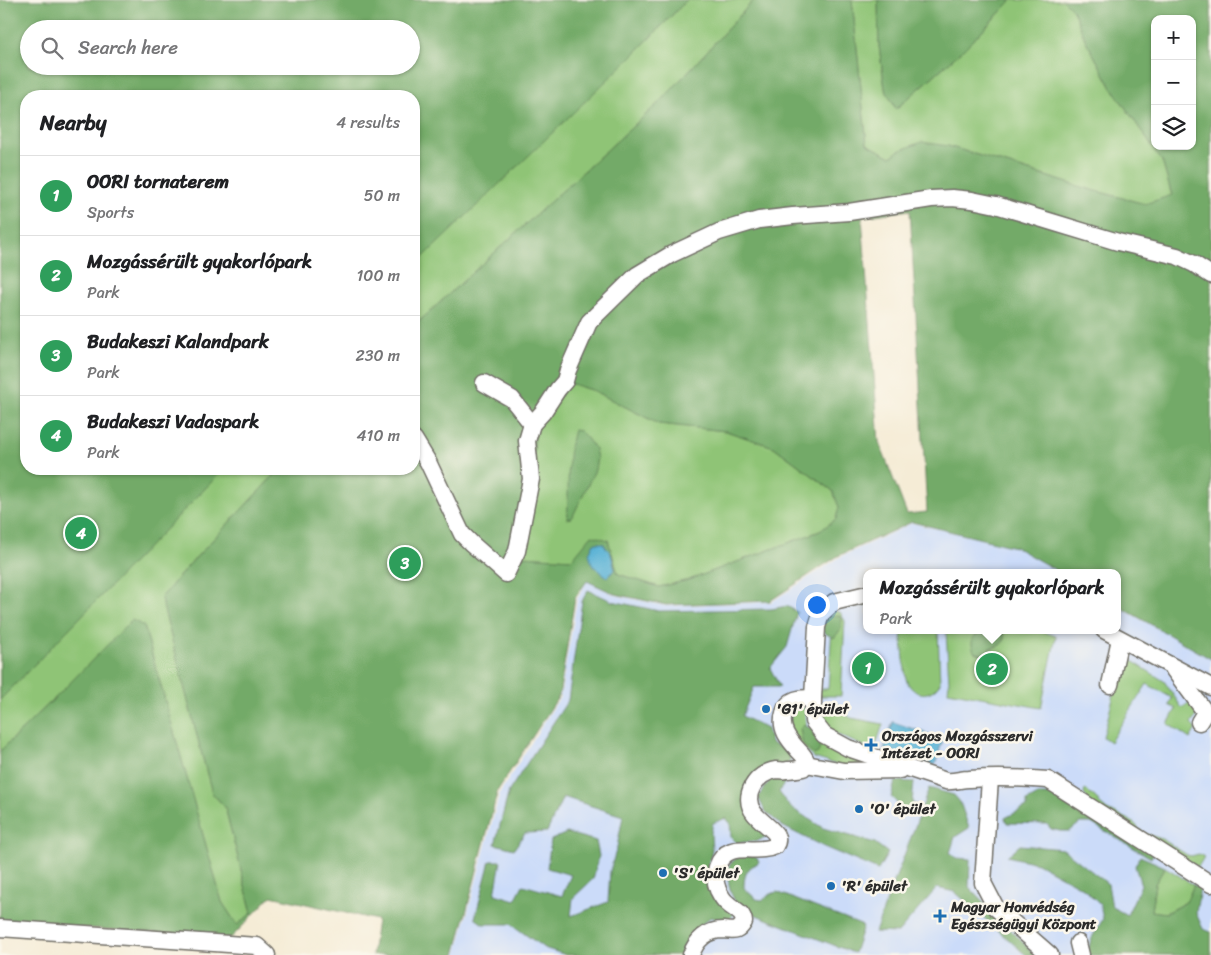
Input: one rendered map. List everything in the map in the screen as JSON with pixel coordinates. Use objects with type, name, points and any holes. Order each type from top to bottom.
[{"type":"street","points":[[420,449],[462,534],[506,574],[517,551],[530,480],[527,441],[532,424],[565,381],[589,322],[637,275],[672,254],[719,232],[759,220],[849,212],[931,199],[952,198],[972,200],[996,205],[1118,242],[1177,256],[1211,275]]},
{"type":"street","points":[[484,383],[512,399],[532,424]]},
{"type":"street","points":[[863,595],[834,602],[821,614],[817,627],[813,721],[824,735],[848,748],[946,781],[1023,778],[1048,780],[1211,884]]},
{"type":"street","points":[[1111,634],[1211,687]]},
{"type":"street","points":[[1110,685],[1120,639]]},
{"type":"street","points":[[1173,668],[1203,709],[1204,714],[1200,722]]},
{"type":"street","points":[[806,764],[802,754],[789,740],[784,731],[783,716],[788,704],[794,700],[813,698]]},
{"type":"street","points":[[806,764],[844,771],[912,770]]},
{"type":"street","points":[[691,955],[694,946],[701,938],[711,932],[738,930],[744,922],[744,917],[741,913],[725,902],[718,890],[716,873],[718,865],[723,858],[729,852],[737,849],[770,849],[775,846],[777,841],[774,832],[752,812],[749,800],[754,782],[761,776],[776,770],[786,771],[803,768],[806,764]]},
{"type":"street","points":[[990,779],[990,831],[983,883],[996,908],[1050,955]]},
{"type":"street","points":[[0,928],[259,952]]},
{"type":"shaded area","name":"Országos Mozgásszervi Intézet - OORI","points":[[912,523],[1015,547],[1053,569],[863,569],[863,634],[1121,634],[1121,608],[1211,659],[1211,955],[456,955],[500,792],[560,697],[577,599],[587,581],[615,595],[666,606],[771,602],[840,557]]},
{"type":"green space","points":[[0,0],[687,0],[628,60],[420,260],[420,90],[20,90],[20,475],[218,475],[0,700]]},
{"type":"green space","points":[[687,0],[754,0],[663,99],[420,321],[420,221],[628,60]]},
{"type":"green space","points":[[754,0],[852,0],[867,144],[891,157],[898,151],[922,142],[948,146],[1081,187],[1145,204],[1172,195],[1162,161],[1154,150],[1196,150],[1196,15],[1151,15],[1151,145],[1112,88],[1085,39],[1073,10],[1063,0],[1211,0],[1211,659],[1121,607],[1121,569],[1054,569],[1015,547],[912,522],[838,556],[770,601],[666,605],[615,594],[587,581],[575,598],[559,696],[498,790],[455,955],[372,955],[377,920],[271,896],[231,938],[0,922],[0,751],[132,620],[144,626],[222,902],[237,925],[252,913],[225,807],[212,793],[161,598],[188,566],[274,475],[420,475],[420,321],[663,99]],"holes":[[[910,210],[927,512],[907,514],[879,442],[862,217]],[[569,383],[594,391],[659,424],[726,431],[774,447],[833,491],[839,507],[836,519],[820,531],[689,580],[659,587],[618,574],[608,540],[592,535],[572,559],[522,556],[536,429]]]},
{"type":"green space","points":[[852,0],[878,0],[879,46],[885,89],[896,109],[964,49],[1012,0],[1063,0],[1073,10],[1085,39],[1112,88],[1151,145],[1151,150],[1154,150],[1162,161],[1172,196],[1145,204],[1081,187],[948,146],[899,151],[891,157],[867,144]]},
{"type":"green space","points":[[878,0],[1012,0],[964,49],[896,109],[885,89],[879,46]]},
{"type":"green space","points":[[0,327],[20,436],[20,475],[274,475],[188,566],[161,598],[212,793],[225,807],[252,913],[237,925],[222,902],[144,626],[54,699],[0,751]]},
{"type":"green space","points":[[569,383],[594,391],[659,424],[726,431],[774,447],[833,491],[839,507],[836,519],[820,531],[689,580],[659,587],[618,574],[608,540],[572,559],[522,556],[536,428]]},
{"type":"green space","points":[[574,430],[580,431],[586,437],[595,449],[597,458],[595,470],[572,518],[567,519],[569,463]]},
{"type":"green space","points":[[588,590],[612,601],[659,611],[771,609],[787,606],[797,612],[787,647],[770,668],[780,687],[754,687],[742,716],[767,729],[771,743],[790,752],[790,760],[786,766],[745,788],[761,828],[767,836],[758,841],[737,843],[731,837],[730,823],[726,818],[713,823],[711,833],[712,850],[709,864],[711,885],[733,914],[729,921],[711,917],[706,921],[695,934],[684,955],[566,955],[544,948],[511,924],[483,924],[475,918],[490,861],[501,861],[495,894],[515,900],[523,885],[562,896],[571,875],[547,868],[551,840],[567,833],[596,841],[599,856],[593,879],[573,898],[571,916],[608,902],[610,871],[623,816],[563,797],[547,832],[525,833],[514,849],[495,844],[509,791],[568,700],[582,601]]},
{"type":"green space","points":[[832,611],[840,612],[845,621],[841,696],[817,696],[818,689],[828,689],[832,626],[825,625]]},
{"type":"green space","points":[[838,615],[842,618],[841,629],[834,638],[821,629],[825,616]]},
{"type":"green space","points":[[901,634],[938,634],[940,683],[931,692],[922,693],[912,689],[906,679]]},
{"type":"green space","points":[[946,634],[980,634],[990,649],[1004,641],[1004,634],[1050,634],[1056,636],[1041,708],[948,691]]},
{"type":"green space","points":[[978,634],[1002,634],[1004,641],[1000,645],[990,648],[990,657],[974,652],[972,638]]},
{"type":"green space","points":[[1124,656],[1164,681],[1182,708],[1190,702],[1198,713],[1191,724],[1196,729],[1190,739],[1168,724],[1176,709],[1169,705],[1172,698],[1147,684],[1110,742],[1103,737]]},
{"type":"green space","points":[[818,703],[839,704],[843,712],[851,718],[883,724],[874,751],[821,727]]},
{"type":"green space","points":[[803,706],[807,731],[892,767],[844,767],[814,758],[797,742],[790,729],[790,718],[794,709]]},
{"type":"green space","points":[[804,725],[816,733],[820,748],[818,753],[814,755],[803,745],[800,729]]},
{"type":"green space","points":[[779,779],[785,782],[779,792],[790,807],[823,828],[875,843],[888,853],[878,870],[824,847],[782,826],[765,811],[758,797],[770,780]]},
{"type":"green space","points":[[895,782],[914,782],[912,803],[922,807],[929,788],[954,795],[960,802],[969,828],[955,837],[950,853],[956,858],[970,859],[969,887],[1035,955],[1026,955],[955,892],[937,888],[898,933],[875,932],[919,816],[903,809],[891,797]]},
{"type":"green space","points":[[1085,789],[1107,810],[1128,819],[1146,834],[1162,839],[1187,855],[1199,854],[1204,857],[1198,867],[1156,844],[1090,803],[1084,794]]},
{"type":"green space","points":[[1038,795],[1051,795],[1154,852],[1151,858],[1091,823],[1080,823],[1070,831],[1060,831],[1051,829],[1047,824],[1007,823],[1005,818],[1027,807],[1027,801]]},
{"type":"green space","points":[[1020,845],[1063,849],[1108,884],[1112,907],[1127,915],[1141,885],[1135,866],[1140,856],[1165,867],[1155,884],[1151,911],[1166,913],[1186,902],[1194,885],[1200,888],[1196,913],[1203,929],[1211,932],[1211,955],[1087,955],[1091,939],[1103,919],[1100,905],[1083,888],[1037,863],[1007,856]]},
{"type":"green space","points":[[739,856],[755,856],[759,861],[748,870],[744,884],[744,888],[756,899],[762,900],[777,892],[863,926],[854,953],[751,913],[737,904],[728,882],[728,868]]},
{"type":"green space","points":[[1165,867],[1194,885],[1186,902],[1165,913],[1151,911],[1155,884]]},
{"type":"water","points":[[594,543],[603,543],[611,554],[615,570],[607,577],[592,565],[589,553]]},
{"type":"water","points":[[893,722],[943,739],[935,765],[884,749]]},
{"type":"place","name":"Budakeszi Vadaspark","points":[[81,533]]},
{"type":"place","name":"Budakeszi Kalandpark","points":[[405,563]]},
{"type":"place","name":"OORI tornaterem","points":[[868,668]]},
{"type":"place","name":"Mozgássérült gyakorlópark","points":[[992,669]]},
{"type":"place","name":"'G1' épület","points":[[766,709]]},
{"type":"place","name":"Országos Mozgásszervi Intézet - OORI","points":[[871,745]]},
{"type":"place","name":"'O' épület","points":[[859,809]]},
{"type":"place","name":"'S' épület","points":[[663,873]]},
{"type":"place","name":"'R' épület","points":[[831,886]]},
{"type":"place","name":"Magyar Honvédség Egészségügyi Központ","points":[[940,916]]}]
